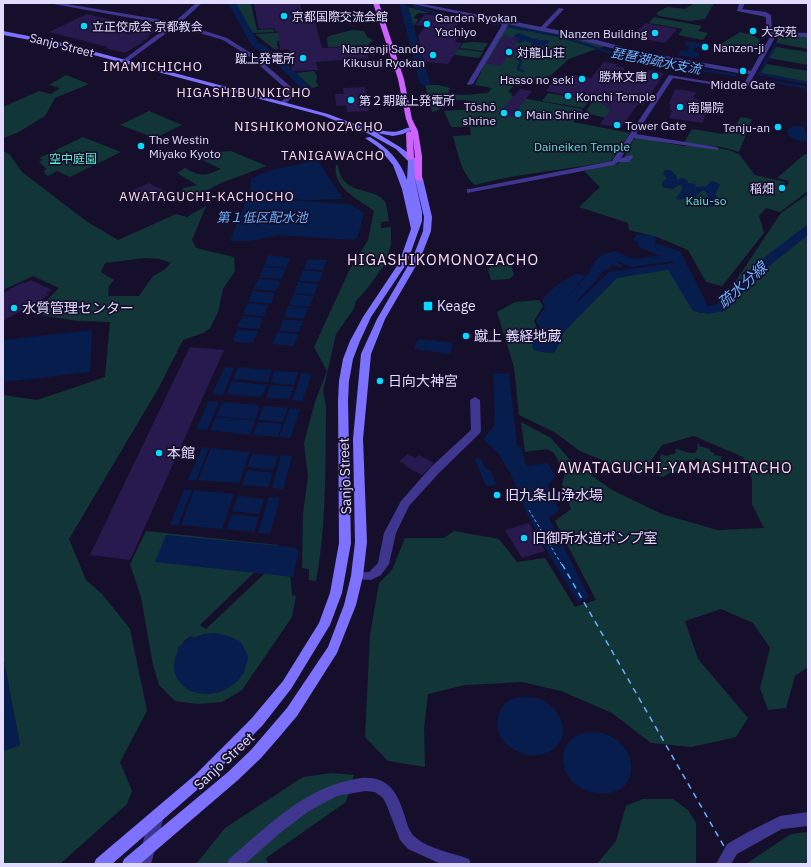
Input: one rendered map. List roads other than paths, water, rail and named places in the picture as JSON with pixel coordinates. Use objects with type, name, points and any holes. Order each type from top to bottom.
[{"type":"main road","points":[[376,3],[401,79],[409,119],[411,158],[410,179],[418,215],[415,229]]},
{"type":"main road","name":"Sanjo Street","points":[[3,33],[38,39],[125,61],[283,103],[326,115],[351,124],[387,142],[411,158],[419,179],[428,217],[427,231],[422,246],[408,275],[381,319],[366,354],[358,440],[362,536],[358,576],[350,605],[332,649],[292,712],[245,765],[129,864]]},
{"type":"main road","points":[[283,103],[336,115],[384,134],[400,134],[409,129]]},
{"type":"main road","name":"Sanjo Street","points":[[101,864],[157,814],[200,779],[257,722],[287,685],[324,625],[336,593],[344,543],[344,381],[348,359],[366,318],[403,263],[415,229],[401,174],[394,159],[377,144],[364,136],[283,103]]},
{"type":"main road","points":[[409,119],[413,124],[418,154],[419,179]]},
{"type":"street","points":[[51,3],[173,24],[216,35],[231,41],[288,87],[290,95],[283,103]]},
{"type":"street","points":[[75,8],[83,3]]},
{"type":"street","points":[[125,61],[199,3]]},
{"type":"street","points":[[410,3],[580,37],[637,53],[738,71]]},
{"type":"street","points":[[742,3],[739,10],[766,14],[769,16],[769,33],[808,35]]},
{"type":"street","points":[[542,29],[561,9]]},
{"type":"street","points":[[470,84],[504,25],[500,21]]},
{"type":"street","points":[[470,191],[614,163],[671,76],[744,89],[750,73],[774,34]]},
{"type":"street","points":[[632,136],[716,149]]},
{"type":"street","points":[[616,160],[626,160],[629,157]]},
{"type":"street","points":[[358,576],[371,576],[377,572],[382,564],[390,534],[405,504],[435,470],[476,431],[475,400]]},
{"type":"street","points":[[234,864],[288,816],[310,801],[343,788],[366,784],[384,789],[392,801],[407,839],[412,844],[418,848],[464,864]]},
{"type":"street","points":[[144,864],[157,814]]},
{"type":"street","points":[[723,864],[732,849],[753,837],[780,823],[808,819]]},
{"type":"water","points":[[519,33],[534,39],[539,38],[538,40],[548,40],[550,42],[541,46],[532,45],[531,43],[525,41],[520,43],[516,42],[516,38],[514,36]]},
{"type":"water","points":[[687,41],[706,44],[703,48],[696,47],[693,51],[700,53],[697,58],[678,55],[681,50],[687,51],[689,46],[684,45]]},
{"type":"water","points":[[794,126],[805,127],[805,133],[808,136],[808,141],[799,141],[788,136],[787,130]]},
{"type":"water","points":[[317,160],[343,199],[304,200],[277,197],[250,190],[251,179],[268,171]]},
{"type":"water","points":[[665,170],[672,172],[677,177],[677,180],[682,178],[687,180],[688,183],[696,184],[695,187],[707,186],[711,181],[719,183],[720,185],[716,193],[716,204],[713,207],[707,206],[705,199],[708,196],[705,191],[702,191],[696,196],[690,196],[679,200],[676,198],[682,190],[682,186],[679,185],[673,189],[664,188],[662,186],[663,181],[667,178],[663,174]]},
{"type":"water","name":"第１低区配水池","points":[[250,192],[274,199],[350,204],[364,213],[358,236],[356,239],[351,240],[279,235],[252,241],[230,241]]},
{"type":"water","points":[[268,255],[290,258],[286,268],[264,266]]},
{"type":"water","points":[[308,259],[327,260],[323,270],[304,269]]},
{"type":"water","points":[[264,267],[286,269],[281,279],[259,277]]},
{"type":"water","points":[[303,270],[323,272],[319,282],[299,281]]},
{"type":"water","points":[[577,274],[586,275],[542,327],[538,325],[536,321],[545,307],[542,300],[558,285]]},
{"type":"water","points":[[259,279],[281,281],[276,291],[253,289]]},
{"type":"water","points":[[298,282],[318,284],[314,295],[294,293]]},
{"type":"water","points":[[253,291],[275,293],[271,304],[248,302]]},
{"type":"water","points":[[294,294],[314,296],[309,307],[289,305]]},
{"type":"water","points":[[248,303],[268,305],[264,316],[243,314]]},
{"type":"water","points":[[288,306],[308,308],[304,319],[284,317]]},
{"type":"water","points":[[243,316],[263,318],[259,329],[237,327]]},
{"type":"water","points":[[283,320],[303,321],[299,332],[279,331]]},
{"type":"water","points":[[92,330],[90,372],[3,382],[3,340]]},
{"type":"water","points":[[237,330],[258,331],[253,343],[235,342],[233,340]]},
{"type":"water","points":[[278,332],[298,334],[294,346],[272,344]]},
{"type":"water","points":[[421,339],[453,343],[450,354],[414,349],[417,341]]},
{"type":"water","points":[[225,367],[234,368],[223,395],[212,394]]},
{"type":"water","points":[[238,367],[272,370],[268,382],[233,379]]},
{"type":"water","points":[[274,371],[298,372],[294,385],[271,383]]},
{"type":"water","points":[[302,373],[312,374],[302,401],[292,400]]},
{"type":"water","points":[[493,374],[509,374],[517,445],[521,447],[526,466],[548,463],[555,476],[548,486],[559,510],[549,518],[589,597],[578,602],[545,548],[527,513],[510,472],[499,454],[483,439],[494,426],[495,408]]},
{"type":"water","points":[[231,381],[267,385],[264,393],[259,397],[227,394]]},
{"type":"water","points":[[270,385],[294,387],[289,399],[266,398]]},
{"type":"water","points":[[209,401],[218,402],[218,405],[207,430],[196,429]]},
{"type":"water","points":[[223,402],[257,405],[259,410],[255,420],[216,416]]},
{"type":"water","points":[[264,406],[288,408],[283,422],[258,420]]},
{"type":"water","points":[[290,408],[300,409],[290,438],[279,437]]},
{"type":"water","points":[[216,417],[255,421],[250,435],[210,430]]},
{"type":"water","points":[[258,422],[282,424],[278,437],[253,435]]},
{"type":"water","points":[[202,447],[209,448],[196,480],[188,480]]},
{"type":"water","points":[[211,448],[250,452],[239,483],[198,480]]},
{"type":"water","points":[[252,454],[278,456],[273,470],[247,467]]},
{"type":"water","points":[[281,455],[292,456],[283,489],[272,488]]},
{"type":"water","points":[[480,458],[487,470],[490,470],[497,485],[486,486],[475,459]]},
{"type":"water","points":[[247,470],[273,473],[268,487],[242,485]]},
{"type":"water","points":[[184,489],[192,490],[178,525],[170,525]]},
{"type":"water","points":[[194,490],[234,494],[222,529],[181,525]]},
{"type":"water","points":[[238,496],[264,499],[259,514],[232,511]]},
{"type":"water","points":[[269,497],[280,498],[270,534],[258,533]]},
{"type":"water","points":[[232,514],[259,517],[254,532],[226,529]]},
{"type":"water","points":[[166,535],[292,547],[299,550],[293,577],[155,562]]},
{"type":"water","points":[[215,633],[240,641],[248,657],[242,676],[234,684],[224,690],[202,694],[191,691],[182,685],[174,670],[174,663],[179,650],[177,648],[192,636],[194,638],[204,634]]},
{"type":"water","points":[[3,656],[20,745],[3,751]]},
{"type":"water","points":[[522,697],[537,698],[552,707],[557,713],[563,728],[562,736],[559,743],[552,750],[542,754],[532,755],[522,753],[512,748],[499,734],[497,724],[502,708],[510,700]]},
{"type":"water","points":[[588,732],[609,735],[620,743],[628,753],[631,765],[630,777],[624,786],[614,792],[599,794],[585,790],[572,782],[565,771],[563,760],[565,749],[571,739]]},
{"type":"waterway","points":[[232,3],[255,44],[274,56],[306,88]]},
{"type":"waterway","points":[[404,6],[425,83]]},
{"type":"waterway","name":"琵琶湖疏水支流","points":[[414,6],[445,16],[498,24]]},
{"type":"waterway","name":"琵琶湖疏水支流","points":[[507,26],[559,36],[628,58],[735,75]]},
{"type":"waterway","points":[[776,44],[759,74],[808,83]]},
{"type":"waterway","points":[[544,46],[548,47]]},
{"type":"waterway","points":[[528,52],[527,50],[532,49]]},
{"type":"waterway","points":[[523,71],[518,69],[521,61],[517,58],[524,55]]},
{"type":"waterway","name":"琵琶湖疏水支流","points":[[768,81],[808,88]]},
{"type":"waterway","name":"疏水分線","points":[[702,308],[708,310],[720,308],[760,267],[808,229]]},
{"type":"waterway","points":[[640,238],[650,239],[647,245],[676,254],[702,308],[698,308],[672,266],[613,275],[573,314],[558,331],[550,349],[539,347],[545,330],[594,275],[598,268],[606,266],[606,264],[599,264],[606,258],[610,260],[612,259],[609,257],[615,255],[631,263],[669,258],[664,253],[643,244],[645,241],[639,240],[640,238]]},
{"type":"waterway","points":[[610,256],[619,265]]},
{"type":"waterway","points":[[604,260],[619,265]]},
{"type":"waterway","name":"疏水分線","points":[[698,302],[702,308]]},
{"type":"place","name":"京都国際交流会館","points":[[284,16]]},
{"type":"place","name":"Garden Ryokan Yachiyo","points":[[427,24]]},
{"type":"place","name":"立正佼成会 京都教会","points":[[84,26]]},
{"type":"place","name":"大安苑","points":[[753,31]]},
{"type":"place","name":"Nanzen Building","points":[[655,33]]},
{"type":"place","name":"Nanzen-ji","points":[[705,47]]},
{"type":"place","name":"対龍山荘","points":[[509,52]]},
{"type":"place","name":"Nanzenji Sando Kikusui Ryokan","points":[[433,55]]},
{"type":"place","name":"蹴上発電所","points":[[303,58]]},
{"type":"place","name":"Middle Gate","points":[[743,71]]},
{"type":"place","name":"勝林文庫","points":[[655,76]]},
{"type":"place","name":"Hasso no seki","points":[[582,79]]},
{"type":"place","name":"Konchi Temple","points":[[568,96]]},
{"type":"place","name":"第２期蹴上発電所","points":[[351,100]]},
{"type":"place","name":"南陽院","points":[[680,107]]},
{"type":"place","name":"Tōshō shrine","points":[[504,113]]},
{"type":"place","name":"Main Shrine","points":[[518,114]]},
{"type":"place","name":"Tower Gate","points":[[617,125]]},
{"type":"place","name":"Tenju-an","points":[[778,127]]},
{"type":"place","name":"The Westin Miyako Kyoto","points":[[141,146]]},
{"type":"place","name":"稲畑","points":[[782,188]]},
{"type":"place","name":"Keage","points":[[428,306]]},
{"type":"place","name":"水質管理センター","points":[[14,308]]},
{"type":"place","name":"蹴上 義経地蔵","points":[[466,336]]},
{"type":"place","name":"日向大神宮","points":[[380,381]]},
{"type":"place","name":"本館","points":[[159,453]]},
{"type":"place","name":"旧九条山浄水場","points":[[497,495]]},
{"type":"place","name":"旧御所水道ポンプ室","points":[[524,538]]},
{"type":"district","name":"IMAMICHICHO","points":[[153,66]]},
{"type":"district","name":"HIGASHIBUNKICHO","points":[[244,92]]},
{"type":"district","name":"NISHIKOMONOZACHO","points":[[309,126]]},
{"type":"district","name":"TANIGAWACHO","points":[[333,155]]},
{"type":"district","name":"AWATAGUCHI-KACHOCHO","points":[[207,196]]},
{"type":"district","name":"HIGASHIKOMONOZACHO","points":[[443,259]]},
{"type":"district","name":"AWATAGUCHI-YAMASHITACHO","points":[[675,467]]},
{"type":"park label","name":"Daineiken Temple","points":[[582,146]]},
{"type":"park label","name":"空中庭園","points":[[73,158]]},
{"type":"park label","name":"Kaiu-so","points":[[706,200]]}]
